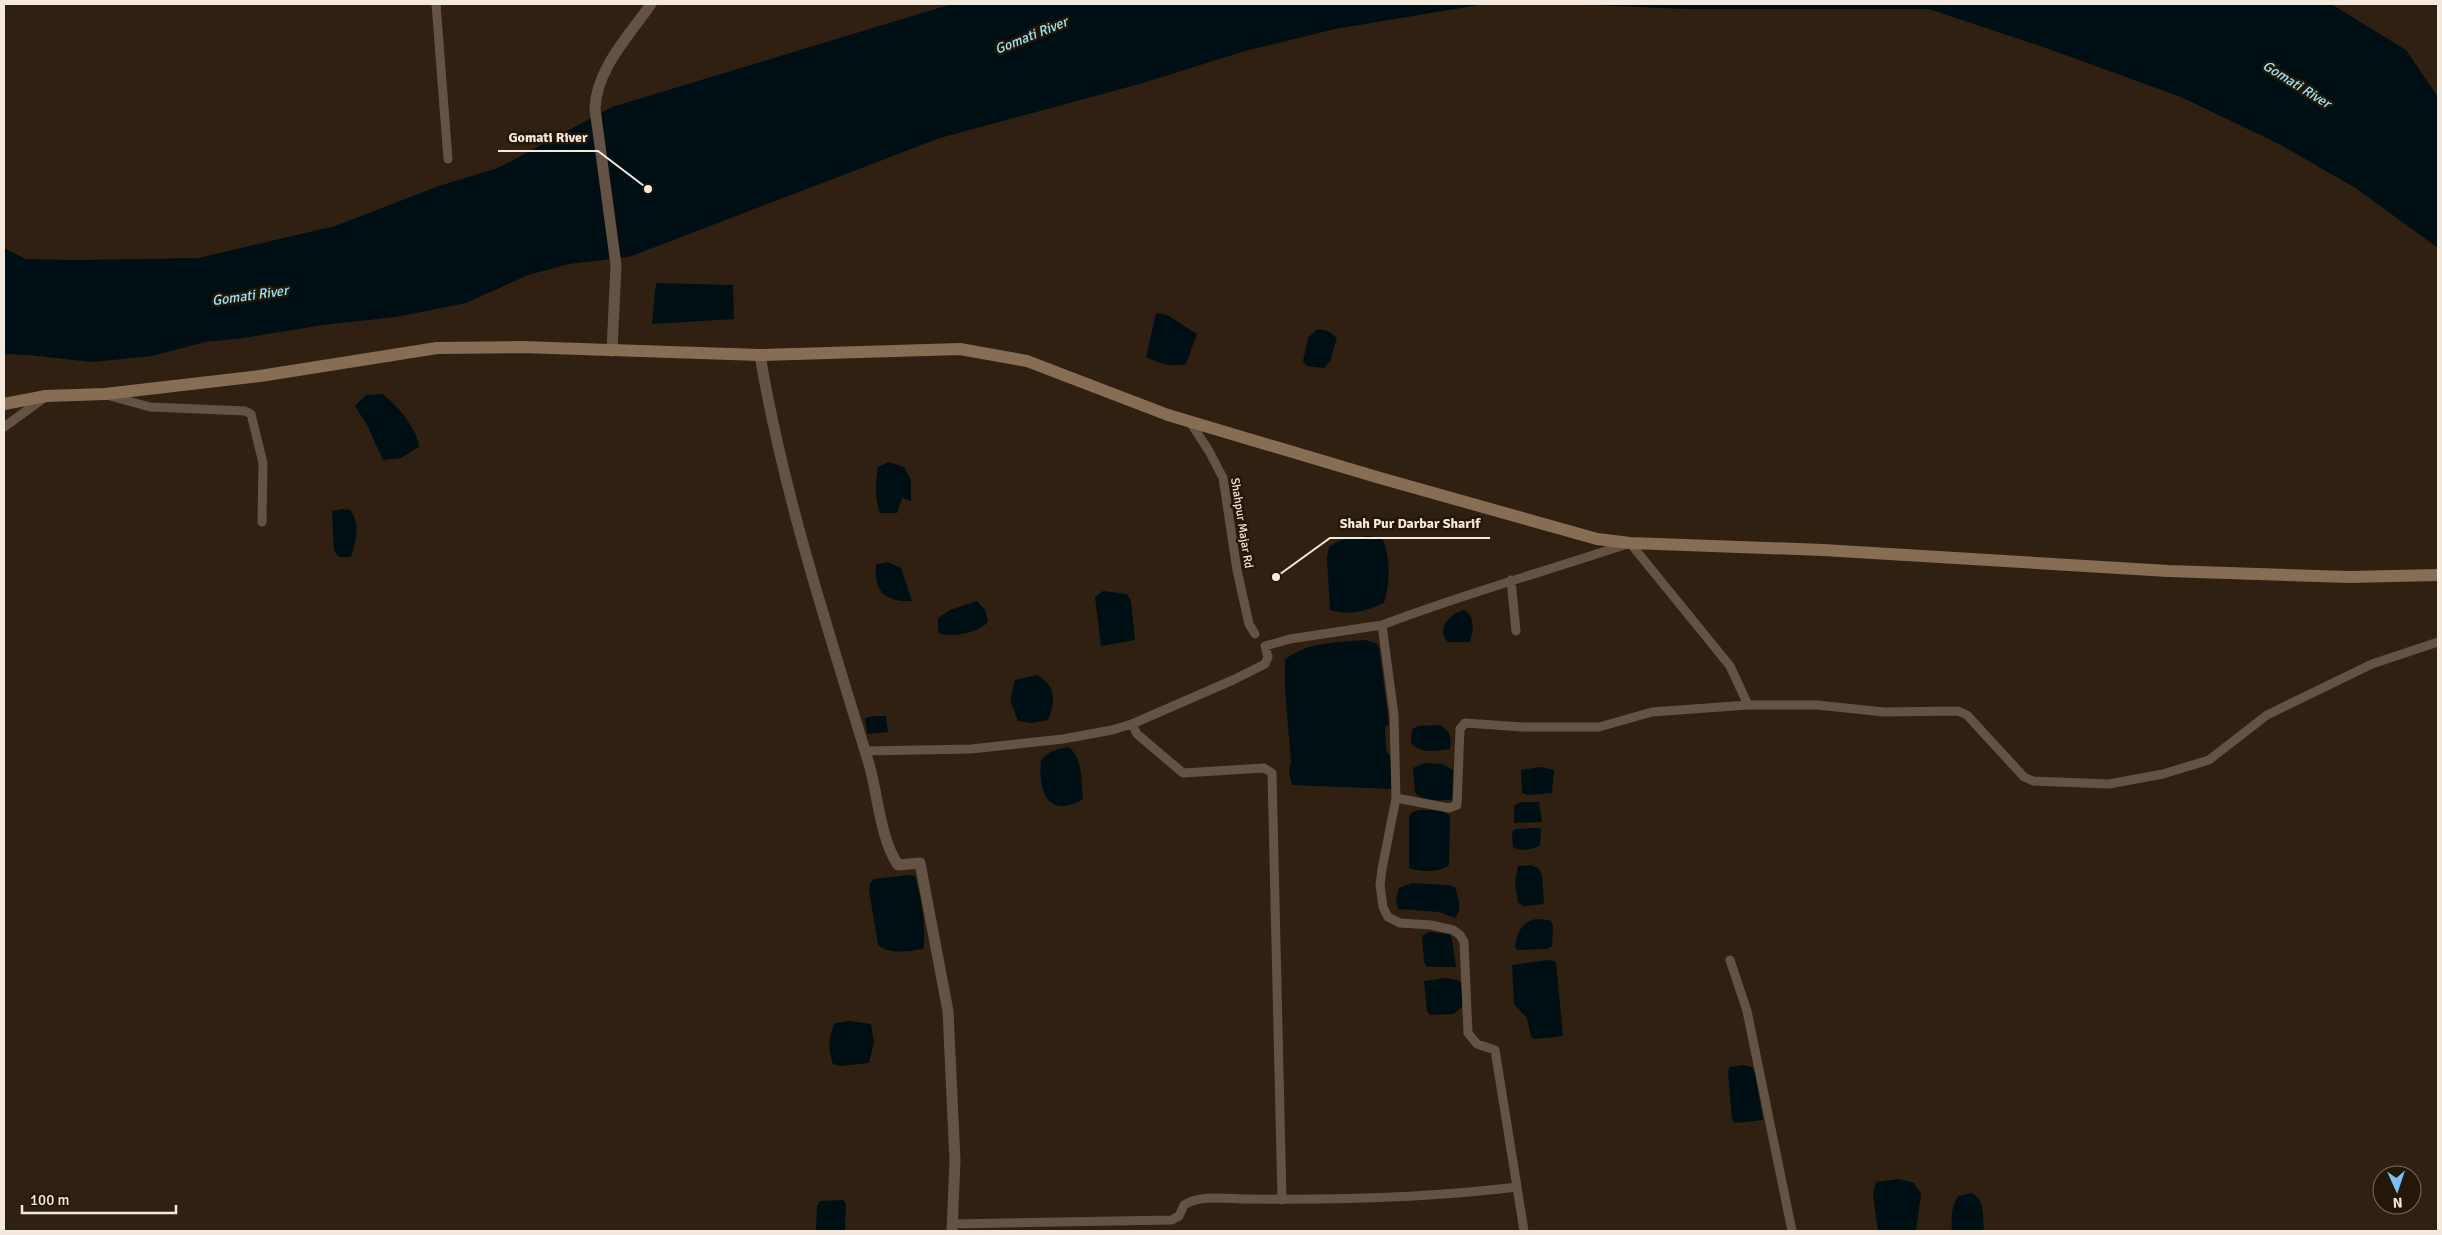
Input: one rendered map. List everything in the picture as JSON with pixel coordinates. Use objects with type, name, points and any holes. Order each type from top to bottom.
[{"type":"main road","points":[[4,404],[46,396],[106,394],[260,376],[437,348],[520,347],[760,355],[960,349],[1027,362],[1190,422],[1566,532],[1597,539],[1630,543],[1823,550],[2177,571],[2349,577],[2438,575]]},
{"type":"street","points":[[436,4],[448,160]]},
{"type":"street","points":[[612,351],[616,266],[595,109],[596,92],[601,76],[651,4]]},
{"type":"street","points":[[760,355],[768,404],[784,471],[875,783],[890,853],[898,865],[920,863],[948,1011],[954,1162],[952,1228],[1172,1220],[1179,1216],[1184,1205],[1200,1199],[1282,1200],[1466,1193],[1517,1187]]},
{"type":"street","points":[[106,394],[150,407],[245,411],[251,414],[263,463],[262,522]]},
{"type":"street","points":[[4,427],[46,396]]},
{"type":"street","name":"Shahpur Majar Rd","points":[[1190,422],[1209,450],[1223,478],[1237,570],[1249,624],[1255,634]]},
{"type":"street","points":[[865,751],[971,749],[1112,730],[1132,724],[1265,664],[1268,657],[1266,646],[1290,639],[1382,625],[1512,580],[1630,543],[1730,666],[1748,705]]},
{"type":"street","points":[[1512,580],[1516,631]]},
{"type":"street","points":[[1382,625],[1394,714],[1396,798],[1382,869],[1380,885],[1382,907],[1388,917],[1400,923],[1431,925],[1453,930],[1464,942],[1468,1033],[1477,1044],[1491,1047],[1495,1050],[1524,1231]]},
{"type":"street","points":[[1396,798],[1449,808],[1457,805],[1460,729],[1465,723],[1543,728],[1599,727],[1652,712],[1748,705],[1817,706],[1884,712],[1958,711],[1967,715],[2024,777],[2033,781],[2109,784],[2163,774],[2209,760],[2267,715],[2372,664],[2438,642]]},
{"type":"street","points":[[1132,724],[1137,734],[1183,773],[1264,768],[1272,773],[1282,1200]]},
{"type":"street","points":[[1730,960],[1747,1011],[1792,1231]]},
{"type":"water","points":[[952,4],[1485,4],[1335,29],[1245,51],[1143,83],[940,138],[629,257],[569,264],[528,275],[466,303],[396,317],[323,325],[205,342],[152,356],[92,362],[4,354],[4,248],[26,259],[198,258],[335,226],[439,186],[498,168],[612,107]]},
{"type":"water","points":[[1567,4],[2331,4],[2406,50],[2438,97],[2438,248],[2357,189],[2281,145],[2181,97],[2043,47],[1929,9],[1684,9]]},
{"type":"water","points":[[656,283],[733,285],[734,319],[652,324]]},
{"type":"water","points":[[1156,313],[1167,315],[1197,334],[1186,364],[1171,365],[1146,357]]},
{"type":"water","points":[[1317,329],[1328,331],[1337,338],[1330,361],[1324,368],[1306,366],[1303,361],[1308,338]]},
{"type":"water","points":[[382,394],[405,417],[418,440],[419,447],[401,458],[383,460],[367,425],[355,406],[366,395]]},
{"type":"water","points":[[889,462],[904,467],[911,480],[911,501],[902,498],[897,513],[880,513],[876,490],[878,467]]},
{"type":"water","points":[[350,510],[356,521],[356,539],[351,557],[339,557],[334,550],[332,511]]},
{"type":"water","points":[[1366,536],[1382,538],[1385,545],[1389,570],[1384,603],[1351,613],[1330,610],[1327,558],[1329,547],[1341,540]]},
{"type":"water","points":[[888,562],[901,568],[912,601],[895,600],[883,594],[879,589],[876,564]]},
{"type":"water","points":[[1103,591],[1127,594],[1131,601],[1135,640],[1101,646],[1095,597]]},
{"type":"water","points":[[977,601],[985,610],[988,622],[978,629],[964,634],[938,633],[938,618],[950,610]]},
{"type":"water","points":[[1464,610],[1472,620],[1473,628],[1470,642],[1448,642],[1443,632],[1446,622],[1454,614]]},
{"type":"water","points":[[1365,640],[1376,643],[1379,647],[1389,724],[1385,727],[1386,750],[1391,757],[1392,789],[1292,785],[1289,772],[1291,762],[1285,690],[1285,660],[1293,654],[1313,646],[1334,642]]},
{"type":"water","points":[[1037,675],[1048,684],[1053,694],[1048,720],[1032,723],[1018,721],[1010,701],[1015,680]]},
{"type":"water","points":[[886,716],[888,732],[867,734],[865,718]]},
{"type":"water","points":[[1439,725],[1446,729],[1449,734],[1451,740],[1450,749],[1425,751],[1411,744],[1412,729],[1418,726]]},
{"type":"water","points":[[1069,747],[1074,752],[1079,764],[1083,799],[1071,805],[1061,806],[1054,804],[1044,792],[1041,783],[1041,760],[1047,754]]},
{"type":"water","points":[[1425,763],[1442,764],[1453,770],[1452,800],[1428,799],[1415,793],[1413,768]]},
{"type":"water","points":[[1541,767],[1554,770],[1552,793],[1527,795],[1522,793],[1521,770]]},
{"type":"water","points":[[1521,802],[1539,802],[1542,822],[1514,823],[1514,805]]},
{"type":"water","points":[[1438,810],[1450,815],[1449,865],[1445,868],[1435,871],[1424,871],[1409,868],[1409,817],[1412,812]]},
{"type":"water","points":[[1515,829],[1541,829],[1540,845],[1526,850],[1519,850],[1513,847],[1512,832]]},
{"type":"water","points":[[1531,865],[1538,868],[1542,875],[1544,904],[1523,906],[1518,902],[1515,882],[1518,866]]},
{"type":"water","points":[[915,876],[921,903],[924,922],[923,949],[911,951],[888,950],[878,945],[869,890],[870,883],[874,879]]},
{"type":"water","points":[[1412,883],[1455,887],[1459,910],[1455,918],[1439,912],[1398,909],[1396,900],[1399,888]]},
{"type":"water","points":[[1536,919],[1550,920],[1553,925],[1552,946],[1547,949],[1517,950],[1515,947],[1516,942],[1523,925]]},
{"type":"water","points":[[1429,932],[1450,934],[1456,967],[1427,967],[1424,962],[1422,936]]},
{"type":"water","points":[[1548,960],[1556,962],[1563,1036],[1535,1039],[1531,1037],[1527,1018],[1514,1004],[1512,965]]},
{"type":"water","points":[[1446,978],[1458,980],[1461,983],[1463,1006],[1454,1014],[1430,1015],[1427,1011],[1424,981]]},
{"type":"water","points":[[849,1021],[871,1024],[874,1043],[869,1063],[840,1066],[833,1064],[829,1043],[831,1033],[835,1023]]},
{"type":"water","points":[[1743,1065],[1752,1067],[1755,1073],[1763,1120],[1735,1123],[1732,1119],[1728,1072],[1730,1067]]},
{"type":"water","points":[[1899,1179],[1914,1183],[1921,1194],[1916,1231],[1878,1231],[1873,1194],[1876,1182]]},
{"type":"water","points":[[1971,1193],[1979,1199],[1981,1204],[1984,1231],[1952,1231],[1952,1213],[1958,1196]]},
{"type":"water","points":[[843,1200],[846,1203],[845,1231],[816,1231],[817,1206],[820,1201]]},
{"type":"place","name":"Gomati River","points":[[648,189]]},
{"type":"place","name":"Shah Pur Darbar Sharif","points":[[1276,577]]}]
